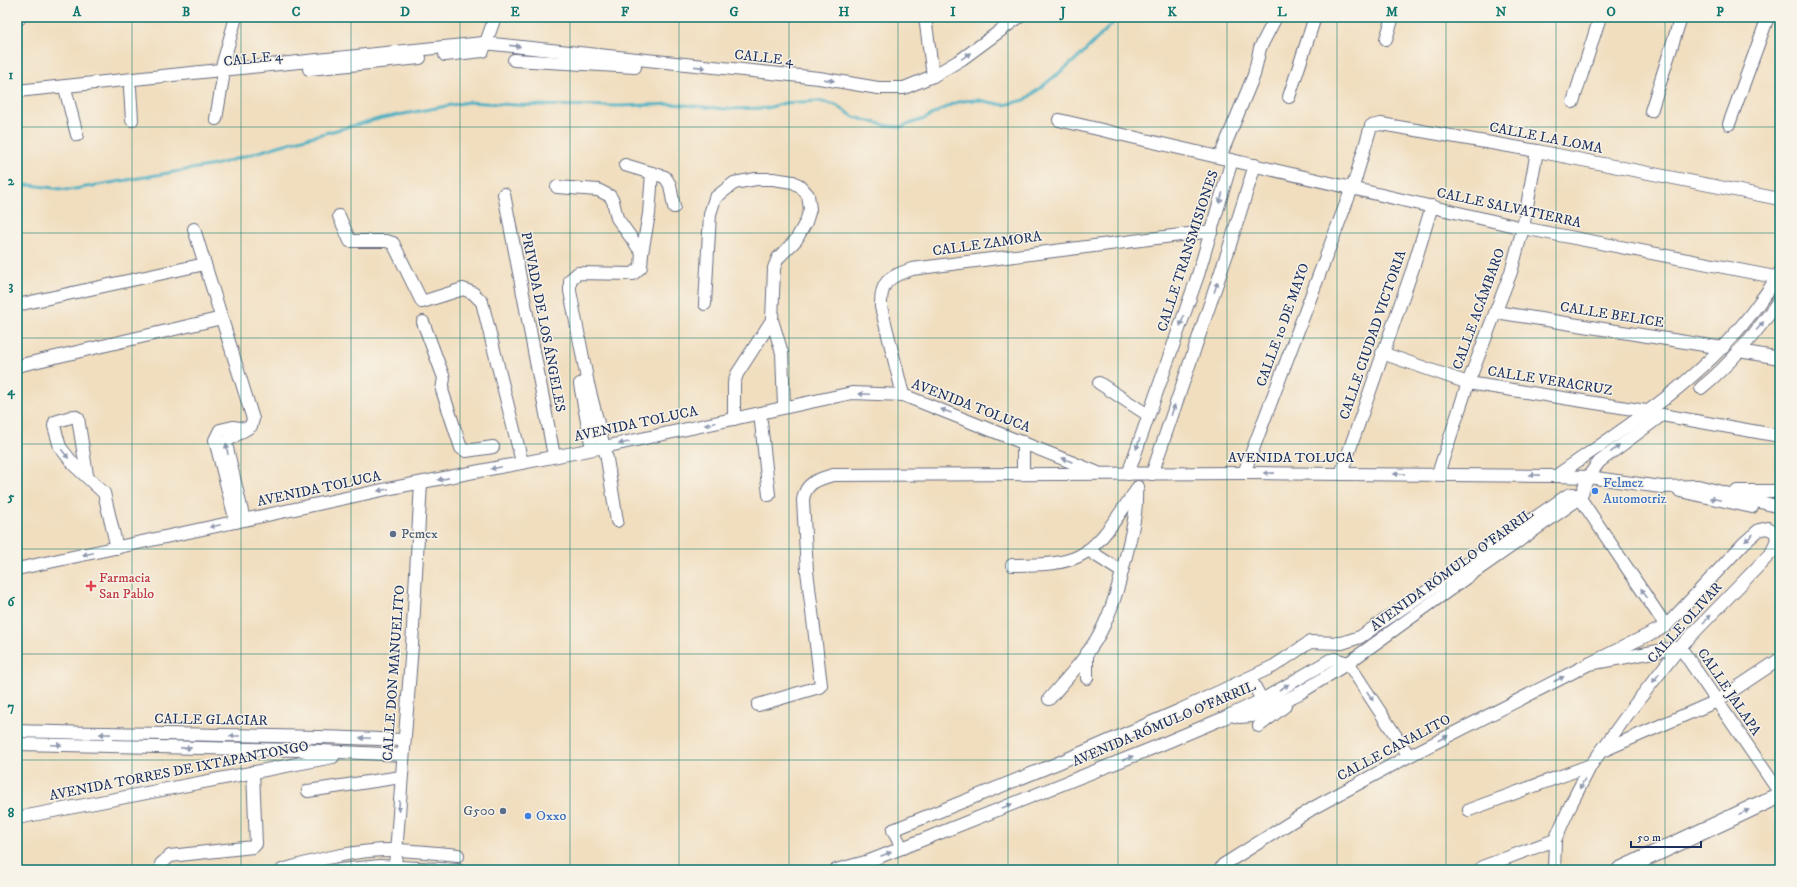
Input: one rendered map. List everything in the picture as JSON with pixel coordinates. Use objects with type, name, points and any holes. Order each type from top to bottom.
[{"type":"main road","points":[[1620,870],[1780,794]]},
{"type":"street","points":[[216,119],[222,74],[236,17]]},
{"type":"street","points":[[487,43],[495,17]]},
{"type":"street","points":[[925,17],[933,76]]},
{"type":"street","name":"CALLE 4","points":[[17,91],[222,74],[487,43],[678,65],[819,78],[878,88],[904,88],[933,76],[962,59],[1019,17]]},
{"type":"street","name":"CALLE TRANSMISIONES","points":[[1128,474],[1212,231],[1232,160],[1220,157],[1254,75],[1260,48],[1276,17]]},
{"type":"street","points":[[1289,98],[1315,17]]},
{"type":"street","points":[[1386,39],[1393,17]]},
{"type":"street","points":[[1573,102],[1600,17]]},
{"type":"street","points":[[1651,111],[1681,17]]},
{"type":"street","points":[[1729,124],[1768,17]]},
{"type":"street","points":[[514,60],[667,68],[678,65]]},
{"type":"street","name":"CALLE 4","points":[[17,96],[130,88],[222,74]]},
{"type":"street","points":[[130,88],[132,120]]},
{"type":"street","points":[[66,92],[77,135]]},
{"type":"street","points":[[1059,120],[1220,157]]},
{"type":"street","name":"CALLE LA LOMA","points":[[1350,189],[1371,126],[1381,124],[1538,151],[1780,199]]},
{"type":"street","name":"CALLE ACÁMBARO","points":[[1438,474],[1468,384],[1511,272],[1523,228],[1538,151]]},
{"type":"street","name":"CALLE SALVATIERRA","points":[[1232,160],[1350,189],[1432,206],[1523,228],[1779,276]]},
{"type":"street","points":[[625,165],[665,177],[670,185],[674,207]]},
{"type":"street","points":[[1012,565],[1058,562],[1080,556],[1088,550],[1109,528],[1147,474],[1228,251],[1255,165]]},
{"type":"street","points":[[598,448],[588,384],[570,291],[570,280],[578,273],[633,274],[641,267],[649,214],[652,173]]},
{"type":"street","points":[[705,304],[710,214],[715,198],[734,184],[762,179],[793,182],[800,186],[808,195],[810,209],[806,222],[796,240],[778,258],[774,268],[772,320],[782,353],[784,407]]},
{"type":"street","points":[[557,187],[598,190],[605,192],[613,201],[617,218],[642,253]]},
{"type":"street","name":"CALLE 10 DE MAYO","points":[[1244,473],[1350,189]]},
{"type":"street","name":"PRIVADA DE LOS ÁNGELES","points":[[504,194],[554,456]]},
{"type":"street","name":"CALLE CIUDAD VICTORIA","points":[[1341,474],[1382,353],[1413,268],[1432,206]]},
{"type":"street","points":[[339,216],[352,243],[386,241],[393,243],[422,302],[463,289],[473,294],[482,302],[522,462]]},
{"type":"street","points":[[194,229],[253,419],[253,424],[246,429],[229,427],[220,430],[216,435],[215,440],[227,469],[240,521]]},
{"type":"street","name":"CALLE ZAMORA","points":[[903,395],[880,307],[880,294],[885,283],[893,276],[912,270],[1212,231]]},
{"type":"street","points":[[17,305],[205,264]]},
{"type":"street","points":[[1556,476],[1678,388],[1723,348],[1742,327],[1779,276]]},
{"type":"street","points":[[1701,388],[1723,370],[1780,299]]},
{"type":"street","name":"CALLE BELICE","points":[[1496,312],[1723,348]]},
{"type":"street","points":[[567,316],[598,448],[607,459],[617,521]]},
{"type":"street","points":[[17,366],[222,318]]},
{"type":"street","points":[[734,419],[734,383],[737,374],[772,320]]},
{"type":"street","points":[[422,322],[444,378],[442,390],[461,448],[466,451],[493,447]]},
{"type":"street","points":[[1739,351],[1780,358]]},
{"type":"street","name":"CALLE VERACRUZ","points":[[1382,353],[1468,384],[1646,411]]},
{"type":"street","points":[[1099,383],[1148,415]]},
{"type":"street","name":"AVENIDA TOLUCA","points":[[17,569],[421,483],[598,448],[852,393],[903,395],[1103,475],[1244,473],[1438,474],[1588,477],[1661,487],[1698,486],[1780,507]]},
{"type":"street","points":[[760,413],[769,495]]},
{"type":"street","points":[[1666,626],[1580,498],[1588,477],[1608,454],[1662,415],[1780,436]]},
{"type":"street","points":[[1023,442],[1023,474]]},
{"type":"street","points":[[758,705],[819,687],[821,684],[807,571],[803,500],[804,494],[810,485],[820,479],[833,475],[1103,475]]},
{"type":"street","points":[[87,476],[104,493],[117,548]]},
{"type":"street","name":"CALLE DON MANUELITO","points":[[395,866],[413,638],[421,483]]},
{"type":"street","points":[[1661,487],[1780,514]]},
{"type":"street","points":[[1721,491],[1773,491],[1780,489]]},
{"type":"street","points":[[1049,699],[1087,653],[1104,625],[1122,572],[1136,516],[1136,491]]},
{"type":"street","name":"AVENIDA RÓMULO O'FARRIL","points":[[836,870],[869,861],[902,848],[1148,750],[1262,700],[1330,660],[1335,659],[1348,663],[1580,498],[1573,494],[1568,494],[1360,637],[1342,643],[1310,642],[1296,654],[1250,678],[1065,760],[893,830],[902,848]]},
{"type":"street","name":"CALLE OLIVAR","points":[[1554,870],[1555,840],[1591,765],[1680,647],[1772,552],[1777,539],[1775,532],[1768,528],[1758,530],[1744,542],[1666,626]]},
{"type":"street","points":[[1088,550],[1122,572]]},
{"type":"street","name":"CALLE CANALITO","points":[[1220,870],[1223,866],[1248,849],[1315,807],[1409,756],[1666,626]]},
{"type":"street","name":"CALLE CANALITO","points":[[1589,664],[1680,647]]},
{"type":"street","name":"CALLE JALAPA","points":[[1680,647],[1780,794]]},
{"type":"street","points":[[1087,653],[1087,678]]},
{"type":"street","points":[[1601,752],[1716,701],[1780,659]]},
{"type":"street","points":[[1230,715],[1239,717],[1252,716],[1300,693],[1348,663],[1409,756]]},
{"type":"street","points":[[1250,678],[1262,700]]},
{"type":"street","points":[[1259,726],[1300,693]]},
{"type":"street","name":"CALLE GLACIAR","points":[[17,731],[199,736],[313,736],[404,740]]},
{"type":"street","name":"CALLE GLACIAR","points":[[17,744],[301,750],[403,755]]},
{"type":"street","name":"AVENIDA TORRES DE IXTAPANTONGO","points":[[17,818],[346,753]]},
{"type":"street","points":[[1469,810],[1591,765]]},
{"type":"street","points":[[162,870],[161,864],[170,856],[253,847],[256,844],[253,772]]},
{"type":"street","points":[[308,790],[402,777]]},
{"type":"street","points":[[1482,867],[1555,840]]},
{"type":"street","points":[[282,870],[314,860],[344,855],[396,850],[458,855]]},
{"type":"street","points":[[339,870],[395,866],[458,870]]},
{"type":"waterway","points":[[17,186],[30,185],[69,190],[215,165],[299,140],[382,118],[468,102],[517,105],[621,106],[674,104],[726,109],[767,108],[785,103],[819,101],[836,105],[854,117],[884,125],[901,127],[924,119],[950,105],[961,101],[978,100],[1004,105],[1025,100],[1079,57],[1119,17]]},
{"type":"place","name":"Felmez Automotriz","points":[[1595,491]]},
{"type":"place","name":"Pemex","points":[[393,534]]},
{"type":"place","name":"Farmacia San Pablo","points":[[91,586]]},
{"type":"place","name":"G500","points":[[503,811]]},
{"type":"place","name":"Oxxo","points":[[528,816]]}]
